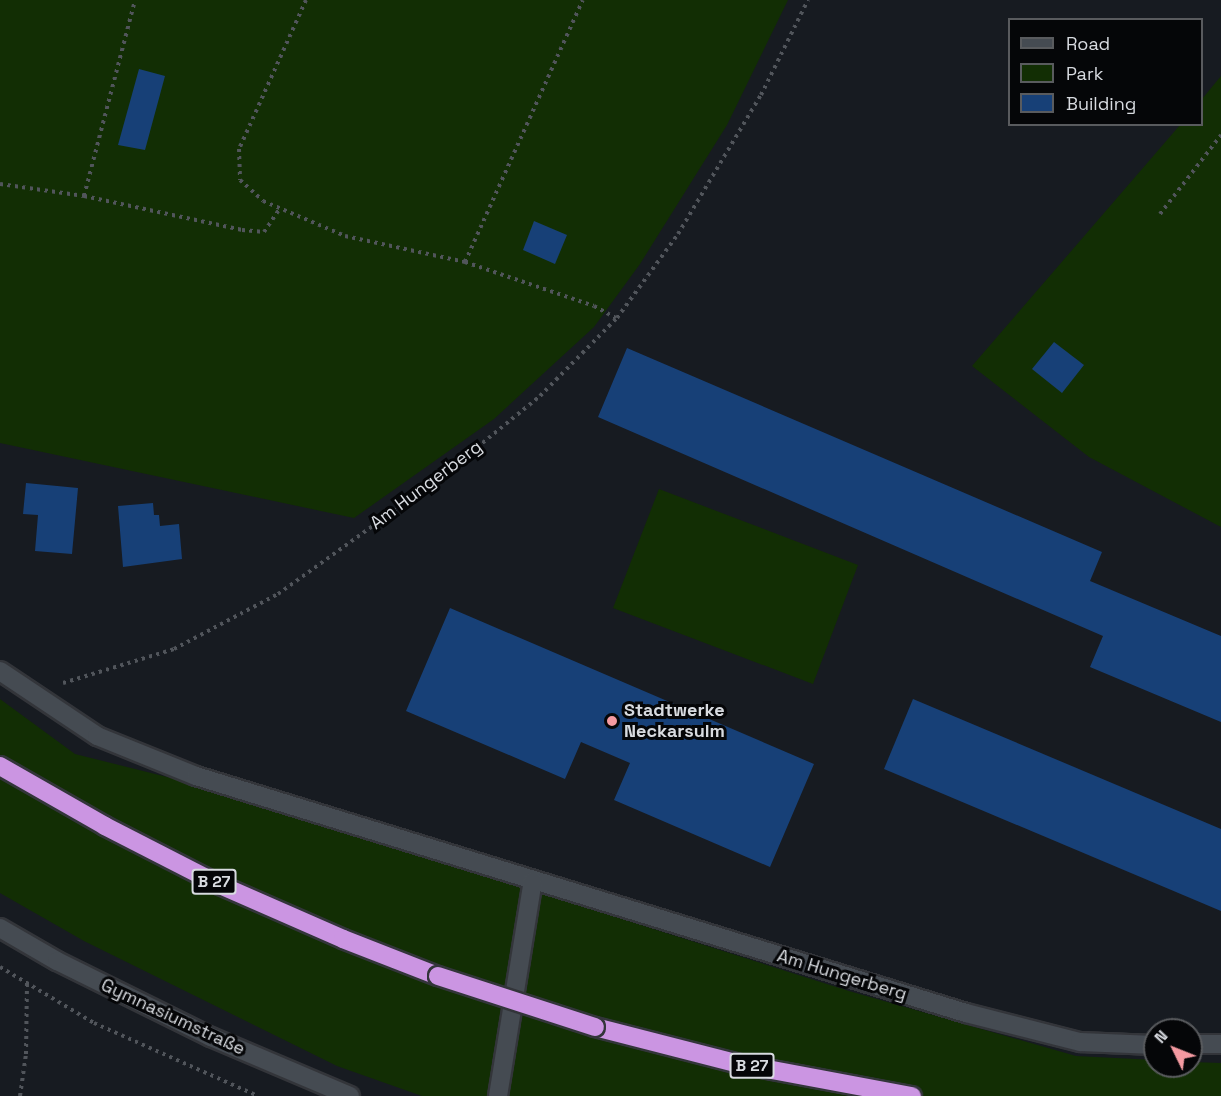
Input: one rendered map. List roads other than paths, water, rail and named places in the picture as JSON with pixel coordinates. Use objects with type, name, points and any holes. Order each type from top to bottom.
[{"type":"highway","name":"B 27","points":[[0,766],[105,826],[220,885],[343,939],[438,976],[595,1027],[735,1063],[912,1096]]},
{"type":"street","name":"Am Hungerberg","points":[[0,671],[97,736],[196,776],[966,1013],[1080,1042],[1143,1045]]},
{"type":"street","points":[[498,1096],[533,881]]},
{"type":"street","name":"Gymnasiumstraße","points":[[0,927],[57,961],[211,1037],[350,1096]]},
{"type":"street","points":[[1203,1044],[1221,1044]]},
{"type":"place","name":"Stadtwerke Neckarsulm","points":[[612,721]]}]
